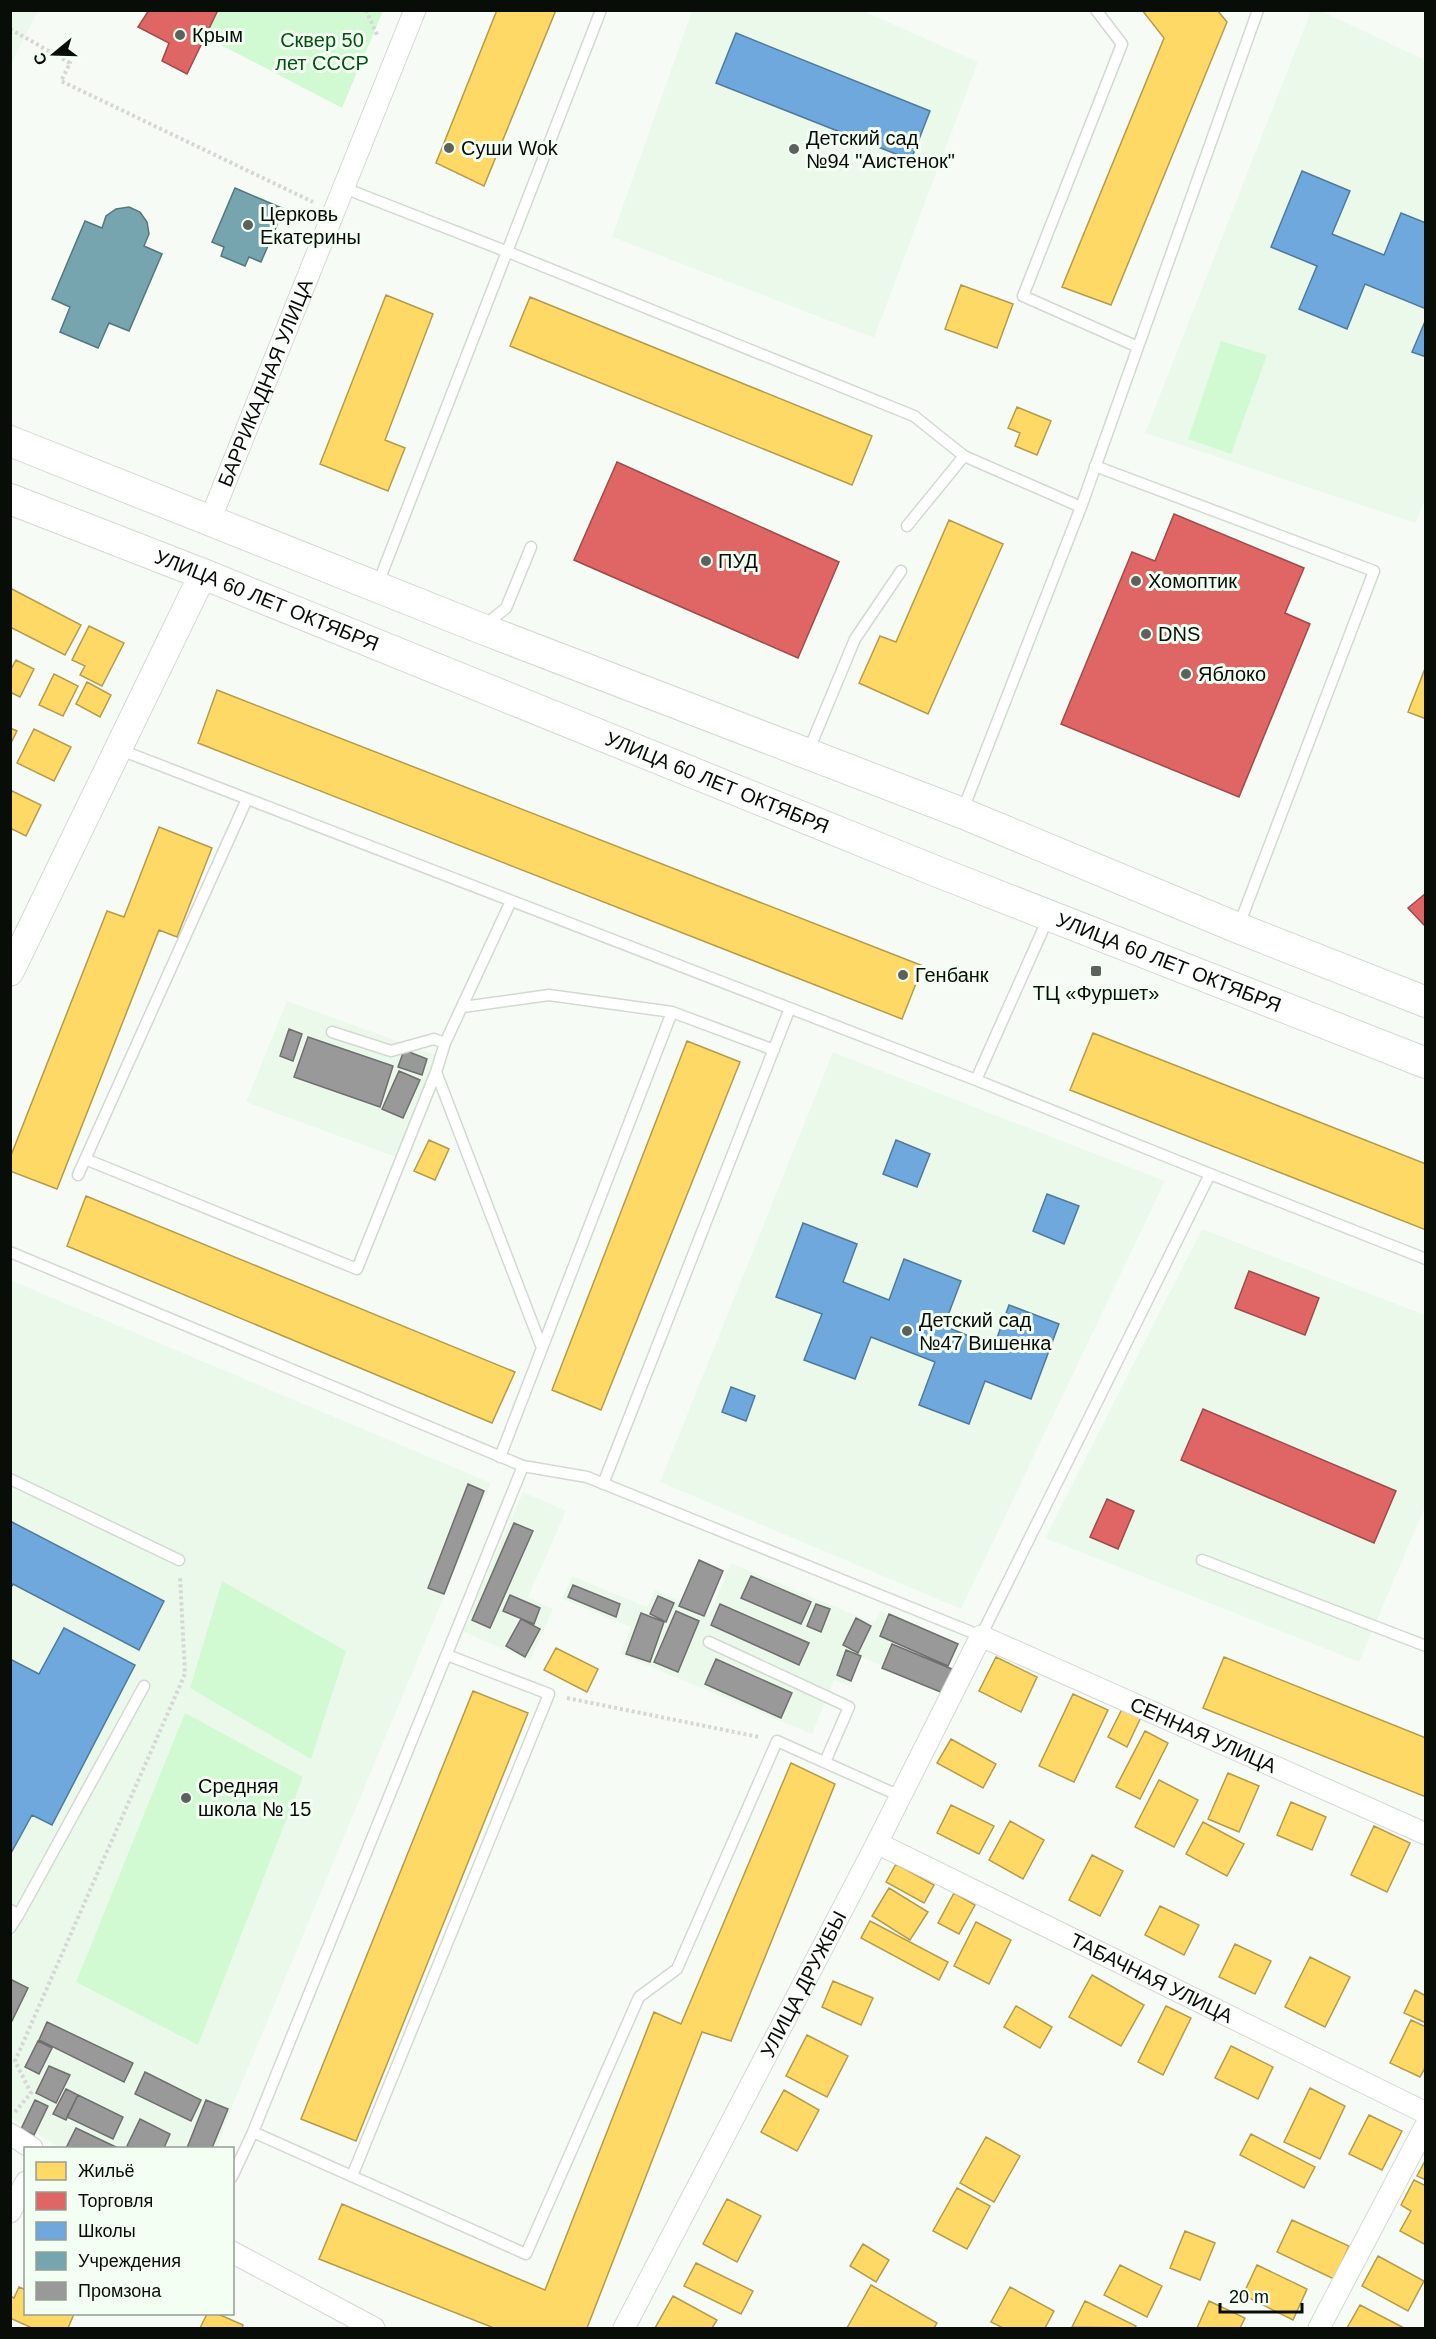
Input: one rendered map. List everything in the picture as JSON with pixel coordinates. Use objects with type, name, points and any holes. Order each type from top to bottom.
[{"type":"main road","points":[[10,441],[377,586],[502,624],[808,753],[962,813],[1238,928],[1425,1002]]},
{"type":"main road","name":"УЛИЦА 60 ЛЕТ ОКТЯБРЯ","points":[[10,499],[203,574],[1049,916],[1425,1063]]},
{"type":"street","name":"БАРРИКАДНАЯ УЛИЦА","points":[[210,520],[415,10]]},
{"type":"street","points":[[10,972],[203,574]]},
{"type":"street","name":"УЛИЦА ДРУЖБЫ","points":[[624,2328],[877,1843],[981,1636]]},
{"type":"street","name":"СЕННАЯ УЛИЦА","points":[[981,1636],[1425,1834]]},
{"type":"street","name":"ТАБАЧНАЯ УЛИЦА","points":[[877,1843],[1425,2113]]},
{"type":"street","points":[[1318,2328],[1425,2125]]},
{"type":"street","points":[[10,2134],[30,2147]]},
{"type":"street","points":[[10,2212],[24,2186]]},
{"type":"street","points":[[234,2253],[374,2328]]},
{"type":"lane","points":[[377,586],[601,10]]},
{"type":"lane","points":[[1096,10],[1122,44],[1023,296],[1138,347]]},
{"type":"lane","points":[[962,813],[1081,507],[1258,10]]},
{"type":"lane","points":[[344,188],[914,416],[964,456],[1081,507]]},
{"type":"lane","points":[[907,526],[964,456]]},
{"type":"lane","points":[[1095,466],[1374,571],[1238,928]]},
{"type":"lane","points":[[502,624],[531,547]]},
{"type":"lane","points":[[808,753],[855,639],[900,572]]},
{"type":"lane","points":[[118,749],[976,1080],[1425,1259]]},
{"type":"lane","points":[[78,1175],[247,799]]},
{"type":"lane","points":[[85,1159],[357,1269],[436,1072],[445,1043],[511,901]]},
{"type":"lane","points":[[976,1080],[1049,916]]},
{"type":"lane","points":[[463,1007],[549,995],[672,1012],[774,1050]]},
{"type":"lane","points":[[603,1484],[790,1008]]},
{"type":"lane","points":[[500,1456],[672,1012]]},
{"type":"lane","points":[[332,1032],[391,1051],[434,1039],[445,1043]]},
{"type":"lane","points":[[436,1072],[542,1348]]},
{"type":"lane","points":[[10,1252],[523,1466],[587,1477],[981,1636],[1210,1174]]},
{"type":"lane","points":[[234,2173],[253,2132],[523,1466]]},
{"type":"lane","points":[[10,1479],[179,1560]]},
{"type":"lane","points":[[1202,1560],[1425,1646]]},
{"type":"lane","points":[[709,1642],[849,1707],[825,1762]]},
{"type":"lane","points":[[352,2176],[549,1694],[447,1655]]},
{"type":"lane","points":[[10,1928],[15,1912],[144,1686]]},
{"type":"lane","points":[[253,2132],[526,2254],[639,1997],[677,1969],[777,1741],[900,1796]]},
{"type":"path","points":[[10,29],[70,63],[61,81],[322,206]]},
{"type":"path","points":[[10,2117],[31,2093],[15,2061],[185,1674],[179,1560]]},
{"type":"path","points":[[549,1694],[777,1741]]},
{"type":"shaded area","points":[[10,11],[38,11],[11,64]]},
{"type":"shaded area","name":"Детский сад №94 \"Аистенок\"","points":[[692,11],[863,11],[978,62],[874,338],[612,237]]},
{"type":"shaded area","points":[[1311,11],[1321,11],[1425,60],[1426,498],[1415,523],[1145,433]]},
{"type":"shaded area","points":[[287,1001],[441,1057],[406,1156],[396,1157],[246,1102]]},
{"type":"shaded area","name":"Детский сад №47 Вишенка","points":[[833,1052],[1165,1181],[961,1609],[660,1482]]},
{"type":"shaded area","points":[[1202,1229],[1425,1315],[1425,1507],[1359,1662],[1045,1538]]},
{"type":"shaded area","name":"Средняя школа № 15","points":[[10,1280],[491,1483],[233,2104],[217,2147],[58,2147],[11,2118]]},
{"type":"shaded area","points":[[523,1492],[566,1511],[528,1597],[553,1609],[530,1661],[462,1631]]},
{"type":"shaded area","points":[[731,1563],[874,1623],[880,1611],[957,1643],[938,1689],[861,1657],[849,1686],[834,1680],[812,1734],[620,1654],[631,1627],[562,1599],[572,1576],[647,1607],[655,1590],[710,1613]]},
{"type":"green space","name":"Сквер 50 лет СССР","points":[[156,11],[383,11],[342,108]]},
{"type":"green space","points":[[1221,341],[1267,355],[1231,454],[1188,439]]},
{"type":"green space","points":[[222,1581],[346,1651],[311,1759],[190,1688]]},
{"type":"green space","points":[[185,1713],[303,1777],[198,2045],[76,1982]]},
{"type":"building: Жильё","points":[[497,10],[556,10],[484,186],[436,163]]},
{"type":"building: Жильё","points":[[1142,10],[1217,10],[1227,22],[1111,305],[1062,287],[1164,38]]},
{"type":"building: Жильё","points":[[961,285],[1013,304],[997,348],[945,329]]},
{"type":"building: Жильё","points":[[386,295],[433,314],[385,440],[405,448],[388,491],[320,464]]},
{"type":"building: Жильё","points":[[530,297],[872,436],[852,485],[510,346]]},
{"type":"building: Жильё","points":[[1017,407],[1051,421],[1037,455],[1015,446],[1020,433],[1008,428]]},
{"type":"building: Жильё","points":[[949,520],[1003,544],[928,714],[859,683],[880,636],[896,642]]},
{"type":"building: Жильё","points":[[10,588],[81,625],[65,655],[10,627]]},
{"type":"building: Жильё","points":[[89,626],[124,643],[102,686],[80,675],[85,666],[72,660]]},
{"type":"building: Жильё","points":[[16,660],[34,669],[20,697],[10,692],[10,671]]},
{"type":"building: Жильё","points":[[1426,666],[1426,719],[1408,712]]},
{"type":"building: Жильё","points":[[54,674],[78,686],[63,716],[39,705]]},
{"type":"building: Жильё","points":[[87,682],[111,695],[100,717],[76,704]]},
{"type":"building: Жильё","points":[[217,690],[923,966],[902,1019],[198,743]]},
{"type":"building: Жильё","points":[[10,728],[17,731],[10,745]]},
{"type":"building: Жильё","points":[[34,729],[71,747],[54,781],[17,763]]},
{"type":"building: Жильё","points":[[10,790],[41,805],[26,836],[10,828]]},
{"type":"building: Жильё","points":[[159,827],[212,848],[177,937],[159,930],[57,1189],[10,1171],[10,1158],[107,911],[124,917]]},
{"type":"building: Жильё","points":[[1093,1033],[1426,1164],[1426,1230],[1070,1090]]},
{"type":"building: Жильё","points":[[687,1041],[740,1062],[601,1410],[552,1390]]},
{"type":"building: Жильё","points":[[429,1140],[449,1149],[435,1180],[414,1171]]},
{"type":"building: Жильё","points":[[86,1196],[515,1372],[492,1423],[67,1246]]},
{"type":"building: Жильё","points":[[556,1648],[598,1669],[587,1692],[544,1670]]},
{"type":"building: Жильё","points":[[996,1657],[1037,1677],[1021,1712],[979,1691]]},
{"type":"building: Жильё","points":[[1224,1657],[1426,1738],[1426,1797],[1203,1708]]},
{"type":"building: Жильё","points":[[473,1691],[528,1713],[356,2141],[301,2119]]},
{"type":"building: Жильё","points":[[1073,1694],[1108,1710],[1074,1782],[1039,1766]]},
{"type":"building: Жильё","points":[[1124,1705],[1142,1715],[1127,1747],[1108,1737]]},
{"type":"building: Жильё","points":[[1145,1731],[1168,1743],[1140,1799],[1116,1787]]},
{"type":"building: Жильё","points":[[951,1739],[996,1764],[983,1788],[937,1763]]},
{"type":"building: Жильё","points":[[791,1763],[835,1784],[731,2041],[702,2032],[587,2328],[494,2328],[319,2259],[342,2204],[545,2290],[654,2012],[681,2024]]},
{"type":"building: Жильё","points":[[1228,1773],[1259,1786],[1239,1832],[1208,1819]]},
{"type":"building: Жильё","points":[[1159,1780],[1198,1800],[1174,1847],[1135,1827]]},
{"type":"building: Жильё","points":[[1291,1802],[1326,1817],[1312,1850],[1277,1835]]},
{"type":"building: Жильё","points":[[951,1805],[994,1826],[979,1854],[937,1833]]},
{"type":"building: Жильё","points":[[1010,1821],[1044,1840],[1023,1879],[989,1860]]},
{"type":"building: Жильё","points":[[1203,1822],[1244,1844],[1227,1876],[1186,1854]]},
{"type":"building: Жильё","points":[[1374,1826],[1410,1843],[1387,1892],[1351,1875]]},
{"type":"building: Жильё","points":[[1092,1855],[1123,1871],[1100,1916],[1069,1900]]},
{"type":"building: Жильё","points":[[896,1864],[934,1885],[924,1903],[886,1882]]},
{"type":"building: Жильё","points":[[889,1888],[928,1912],[910,1940],[872,1916]]},
{"type":"building: Жильё","points":[[954,1893],[975,1905],[959,1934],[938,1923]]},
{"type":"building: Жильё","points":[[1160,1906],[1199,1925],[1184,1955],[1145,1935]]},
{"type":"building: Жильё","points":[[870,1921],[948,1962],[939,1980],[861,1938]]},
{"type":"building: Жильё","points":[[976,1922],[1011,1940],[989,1984],[954,1966]]},
{"type":"building: Жильё","points":[[1235,1944],[1271,1961],[1255,1994],[1219,1977]]},
{"type":"building: Жильё","points":[[1310,1957],[1350,1977],[1325,2027],[1285,2007]]},
{"type":"building: Жильё","points":[[1092,1975],[1144,2005],[1121,2046],[1069,2017]]},
{"type":"building: Жильё","points":[[833,1981],[873,1998],[861,2025],[822,2007]]},
{"type":"building: Жильё","points":[[1415,1990],[1426,1996],[1426,2023],[1404,2013]]},
{"type":"building: Жильё","points":[[1016,2006],[1052,2027],[1040,2048],[1004,2027]]},
{"type":"building: Жильё","points":[[1166,2006],[1191,2018],[1163,2075],[1138,2062]]},
{"type":"building: Жильё","points":[[1411,2020],[1426,2027],[1426,2066],[1420,2077],[1390,2063]]},
{"type":"building: Жильё","points":[[807,2035],[848,2056],[827,2097],[786,2076]]},
{"type":"building: Жильё","points":[[1231,2046],[1273,2067],[1258,2099],[1215,2078]]},
{"type":"building: Жильё","points":[[1310,2088],[1345,2106],[1320,2159],[1284,2142]]},
{"type":"building: Жильё","points":[[784,2090],[819,2110],[797,2151],[761,2132]]},
{"type":"building: Жильё","points":[[1369,2115],[1402,2131],[1382,2170],[1349,2154]]},
{"type":"building: Жильё","points":[[1251,2134],[1315,2167],[1304,2188],[1240,2155]]},
{"type":"building: Жильё","points":[[986,2137],[1020,2156],[994,2202],[960,2183]]},
{"type":"building: Жильё","points":[[1426,2159],[1426,2180],[1417,2176]]},
{"type":"building: Жильё","points":[[1414,2180],[1426,2186],[1426,2245],[1400,2231],[1411,2211],[1401,2205]]},
{"type":"building: Жильё","points":[[957,2188],[990,2206],[967,2249],[933,2231]]},
{"type":"building: Жильё","points":[[727,2199],[761,2216],[737,2262],[703,2244]]},
{"type":"building: Жильё","points":[[1292,2220],[1349,2246],[1334,2279],[1277,2252]]},
{"type":"building: Жильё","points":[[1185,2231],[1215,2243],[1200,2280],[1170,2268]]},
{"type":"building: Жильё","points":[[863,2244],[889,2260],[876,2282],[850,2266]]},
{"type":"building: Жильё","points":[[1378,2256],[1424,2281],[1408,2311],[1362,2286]]},
{"type":"building: Жильё","points":[[696,2263],[753,2291],[741,2314],[684,2286]]},
{"type":"building: Жильё","points":[[1120,2265],[1162,2286],[1147,2317],[1104,2295]]},
{"type":"building: Жильё","points":[[1257,2265],[1307,2289],[1293,2320],[1243,2295]]},
{"type":"building: Жильё","points":[[871,2285],[937,2323],[934,2328],[847,2328]]},
{"type":"building: Жильё","points":[[19,2287],[24,2289],[24,2315],[74,2315],[68,2328],[32,2328],[10,2318],[10,2296],[14,2298]]},
{"type":"building: Жильё","points":[[1010,2287],[1054,2311],[1045,2328],[1003,2328],[991,2322]]},
{"type":"building: Жильё","points":[[673,2296],[717,2320],[712,2328],[655,2328]]},
{"type":"building: Жильё","points":[[1085,2301],[1136,2326],[1135,2328],[1072,2327]]},
{"type":"building: Жильё","points":[[1209,2301],[1245,2318],[1240,2328],[1197,2328]]},
{"type":"building: Жильё","points":[[1360,2305],[1404,2328],[1347,2328]]},
{"type":"building: Жильё","points":[[206,2315],[220,2315],[243,2325],[242,2328],[200,2328]]},
{"type":"building: Торговля","name":"Крым","points":[[149,10],[218,10],[187,74],[162,61],[169,43],[138,27]]},
{"type":"building: Торговля","name":"ПУД","points":[[617,462],[839,562],[798,658],[574,560]]},
{"type":"building: Торговля","name":"Яблоко","points":[[1174,514],[1304,568],[1285,613],[1310,624],[1239,797],[1061,724],[1132,552],[1155,561]]},
{"type":"building: Торговля","points":[[1426,893],[1426,927],[1408,908]]},
{"type":"building: Торговля","points":[[1249,1271],[1319,1298],[1305,1335],[1235,1308]]},
{"type":"building: Торговля","points":[[1203,1409],[1396,1491],[1374,1543],[1181,1460]]},
{"type":"building: Торговля","points":[[1107,1499],[1134,1511],[1118,1549],[1090,1537]]},
{"type":"building: Школы","points":[[736,33],[930,111],[911,160],[716,83]]},
{"type":"building: Школы","points":[[1302,171],[1350,191],[1332,234],[1384,255],[1401,213],[1426,223],[1426,309],[1365,284],[1347,329],[1299,309],[1317,266],[1271,247]]},
{"type":"building: Школы","points":[[1426,319],[1426,357],[1412,352]]},
{"type":"building: Школы","points":[[896,1140],[930,1154],[917,1187],[883,1174]]},
{"type":"building: Школы","points":[[1047,1194],[1079,1206],[1064,1244],[1033,1231]]},
{"type":"building: Школы","points":[[803,1223],[857,1244],[843,1282],[889,1300],[904,1259],[961,1281],[944,1326],[994,1346],[1009,1305],[1059,1324],[1031,1399],[985,1381],[969,1424],[919,1405],[935,1362],[871,1337],[855,1379],[804,1360],[822,1314],[776,1297]]},
{"type":"building: Школы","points":[[731,1387],[755,1396],[746,1421],[722,1412]]},
{"type":"building: Школы","points":[[10,1521],[164,1601],[139,1650],[13,1584],[10,1589]]},
{"type":"building: Школы","points":[[64,1628],[135,1665],[52,1825],[32,1815],[10,1855],[10,1659],[39,1674]]},
{"type":"building: Учреждения","name":"Церковь Екатерины","points":[[235,188],[284,209],[261,262],[249,257],[245,266],[221,256],[224,247],[212,242]]},
{"type":"building: Учреждения","points":[[129,207],[140,212],[147,222],[149,234],[144,246],[162,254],[129,331],[109,323],[98,348],[60,332],[70,307],[52,299],[85,221],[102,228],[106,216],[116,209]]},
{"type":"building: Промзона","points":[[289,1029],[302,1034],[293,1061],[280,1056]]},
{"type":"building: Промзона","points":[[308,1037],[393,1066],[380,1107],[294,1077]]},
{"type":"building: Промзона","points":[[404,1050],[427,1059],[422,1075],[398,1067]]},
{"type":"building: Промзона","points":[[399,1071],[420,1080],[403,1118],[382,1109]]},
{"type":"building: Промзона","points":[[468,1484],[484,1491],[444,1594],[428,1588]]},
{"type":"building: Промзона","points":[[514,1523],[533,1531],[490,1628],[472,1620]]},
{"type":"building: Промзона","points":[[699,1560],[723,1571],[704,1616],[679,1606]]},
{"type":"building: Промзона","points":[[751,1576],[811,1602],[801,1624],[741,1598]]},
{"type":"building: Промзона","points":[[573,1585],[620,1604],[616,1617],[568,1597]]},
{"type":"building: Промзона","points":[[510,1595],[540,1608],[534,1624],[503,1611]]},
{"type":"building: Промзона","points":[[658,1596],[674,1603],[666,1622],[650,1614]]},
{"type":"building: Промзона","points":[[720,1604],[809,1643],[799,1665],[711,1625]]},
{"type":"building: Промзона","points":[[816,1604],[830,1609],[821,1632],[807,1626]]},
{"type":"building: Промзона","points":[[676,1611],[699,1621],[678,1672],[654,1662]]},
{"type":"building: Промзона","points":[[641,1613],[664,1622],[650,1662],[626,1654]]},
{"type":"building: Промзона","points":[[889,1614],[958,1644],[948,1666],[880,1636]]},
{"type":"building: Промзона","points":[[856,1618],[871,1626],[858,1653],[843,1645]]},
{"type":"building: Промзона","points":[[521,1619],[540,1629],[525,1657],[506,1646]]},
{"type":"building: Промзона","points":[[892,1644],[952,1669],[943,1693],[882,1668]]},
{"type":"building: Промзона","points":[[846,1650],[861,1656],[851,1681],[837,1675]]},
{"type":"building: Промзона","points":[[716,1659],[792,1693],[781,1718],[705,1684]]},
{"type":"building: Промзона","points":[[10,1979],[28,1988],[10,2025]]},
{"type":"building: Промзона","points":[[47,2022],[133,2063],[124,2082],[39,2040]]},
{"type":"building: Промзона","points":[[38,2041],[52,2048],[39,2074],[25,2067]]},
{"type":"building: Промзона","points":[[49,2066],[70,2075],[56,2103],[36,2093]]},
{"type":"building: Промзона","points":[[145,2072],[201,2100],[191,2121],[135,2094]]},
{"type":"building: Промзона","points":[[66,2089],[78,2095],[66,2120],[53,2114]]},
{"type":"building: Промзона","points":[[78,2095],[123,2117],[113,2139],[67,2117]]},
{"type":"building: Промзона","points":[[35,2100],[48,2106],[34,2135],[21,2129]]},
{"type":"building: Промзона","points":[[206,2100],[228,2109],[212,2147],[187,2147]]},
{"type":"building: Промзона","points":[[140,2119],[170,2134],[164,2147],[127,2146]]},
{"type":"building: Промзона","points":[[76,2128],[116,2147],[66,2147]]},
{"type":"place","name":"Крым","points":[[180,35]]},
{"type":"place","name":"Суши Wok","points":[[449,148]]},
{"type":"place","name":"Детский сад №94 \"Аистенок\"","points":[[794,149]]},
{"type":"place","name":"Церковь Екатерины","points":[[248,225]]},
{"type":"place","name":"ПУД","points":[[706,561]]},
{"type":"place","name":"Хомоптик","points":[[1136,581]]},
{"type":"place","name":"DNS","points":[[1146,634]]},
{"type":"place","name":"Яблоко","points":[[1186,674]]},
{"type":"place","name":"ТЦ «Фуршет»","points":[[1096,971]]},
{"type":"place","name":"Генбанк","points":[[903,975]]},
{"type":"place","name":"Детский сад №47 Вишенка","points":[[907,1331]]},
{"type":"place","name":"Средняя школа № 15","points":[[186,1798]]}]
